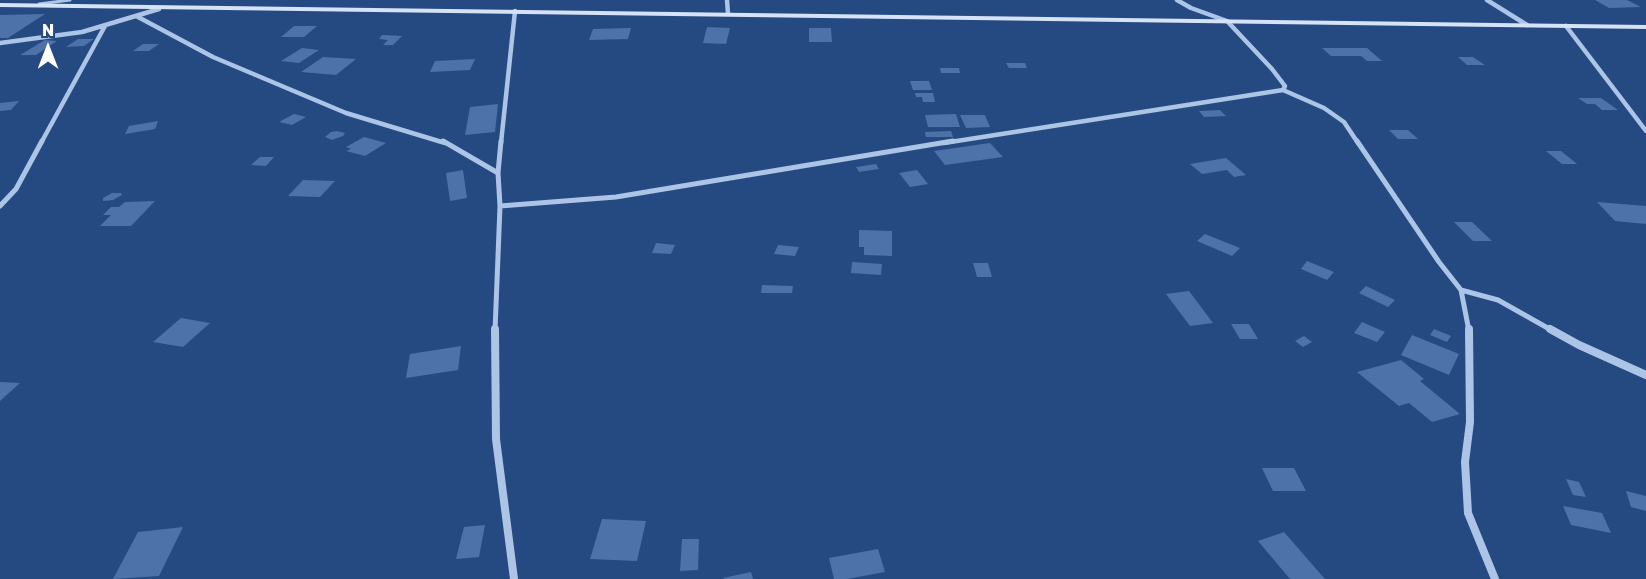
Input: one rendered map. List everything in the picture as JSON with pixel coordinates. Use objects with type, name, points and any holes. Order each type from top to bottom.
[{"type":"street","points":[[728,0],[728,14]]},
{"type":"street","points":[[1178,0],[1224,20],[1272,69],[1286,86],[1283,90]]},
{"type":"street","points":[[1487,0],[1527,25]]},
{"type":"street","points":[[0,5],[159,9],[514,11],[1646,27]]},
{"type":"street","points":[[0,43],[105,26],[159,9]]},
{"type":"street","points":[[514,11],[498,173],[500,206],[495,323],[495,439],[514,579]]},
{"type":"street","points":[[138,17],[213,57],[346,113],[441,140],[498,173]]},
{"type":"street","points":[[0,206],[16,189],[105,26]]},
{"type":"street","points":[[1566,26],[1646,131]]},
{"type":"street","points":[[500,206],[616,197],[959,140],[1283,90],[1324,108],[1344,122],[1438,262],[1461,290],[1469,321],[1470,422],[1465,462],[1468,513],[1495,579]]},
{"type":"street","points":[[1461,290],[1498,300],[1579,345],[1646,375]]},
{"type":"lane","points":[[27,6],[70,0]]},
{"type":"building","points":[[1595,0],[1627,0],[1641,7],[1609,8]]},
{"type":"building","points":[[45,14],[8,38],[0,38],[0,15]]},
{"type":"building","points":[[294,26],[317,26],[304,37],[281,37]]},
{"type":"building","points":[[707,27],[730,28],[726,44],[703,43]]},
{"type":"building","points":[[631,28],[628,39],[589,40],[593,29]]},
{"type":"building","points":[[809,28],[831,28],[832,42],[809,42]]},
{"type":"building","points":[[382,35],[402,36],[393,45],[383,45],[388,40],[379,39]]},
{"type":"building","points":[[78,39],[94,39],[84,46],[66,47]]},
{"type":"building","points":[[45,40],[57,41],[36,55],[20,55]]},
{"type":"building","points":[[143,44],[159,44],[149,51],[133,51]]},
{"type":"building","points":[[302,48],[319,50],[299,63],[281,61]]},
{"type":"building","points":[[1322,48],[1367,48],[1382,61],[1367,61],[1361,56],[1331,56]]},
{"type":"building","points":[[323,57],[356,59],[336,75],[301,72]]},
{"type":"building","points":[[1458,57],[1473,57],[1485,65],[1467,65]]},
{"type":"building","points":[[475,59],[470,70],[430,72],[435,61]]},
{"type":"building","points":[[1006,63],[1025,63],[1027,68],[1009,68]]},
{"type":"building","points":[[940,68],[959,68],[960,73],[941,73]]},
{"type":"building","points":[[910,81],[929,81],[932,90],[913,90]]},
{"type":"building","points":[[915,93],[933,93],[935,102],[923,102],[922,97],[916,97]]},
{"type":"building","points":[[1578,98],[1601,98],[1618,110],[1602,110],[1595,104],[1587,104]]},
{"type":"building","points":[[19,101],[11,110],[0,111],[0,103]]},
{"type":"building","points":[[498,104],[495,132],[465,135],[470,107]]},
{"type":"building","points":[[1220,110],[1226,116],[1204,117],[1199,111]]},
{"type":"building","points":[[294,114],[306,117],[292,125],[279,122]]},
{"type":"building","points":[[956,114],[960,127],[928,127],[925,115]]},
{"type":"building","points":[[960,115],[985,115],[990,127],[966,128]]},
{"type":"building","points":[[158,121],[155,129],[125,134],[129,126]]},
{"type":"building","points":[[1389,130],[1408,130],[1418,139],[1398,139]]},
{"type":"building","points":[[951,131],[953,137],[926,137],[925,132]]},
{"type":"building","points":[[331,132],[345,133],[332,140],[325,137]]},
{"type":"building","points":[[364,137],[386,143],[365,156],[346,151],[351,149],[346,147]]},
{"type":"building","points":[[990,143],[1003,157],[945,165],[934,151]]},
{"type":"building","points":[[1546,151],[1561,151],[1577,164],[1562,164]]},
{"type":"building","points":[[260,157],[274,157],[266,166],[251,165]]},
{"type":"building","points":[[1226,158],[1246,175],[1234,177],[1227,170],[1202,174],[1190,164]]},
{"type":"building","points":[[876,164],[879,169],[859,172],[856,167]]},
{"type":"building","points":[[463,170],[467,198],[450,201],[446,173]]},
{"type":"building","points":[[917,170],[928,184],[910,187],[899,173]]},
{"type":"building","points":[[303,180],[335,181],[320,197],[288,196]]},
{"type":"building","points":[[112,193],[122,195],[113,200],[103,201],[103,198]]},
{"type":"building","points":[[155,201],[131,226],[100,226],[111,215],[103,215],[111,207],[119,207],[125,202]]},
{"type":"building","points":[[1597,202],[1646,206],[1646,224],[1615,221]]},
{"type":"building","points":[[1454,222],[1472,222],[1492,241],[1473,241]]},
{"type":"building","points":[[859,230],[892,231],[892,256],[864,255],[864,247],[859,247]]},
{"type":"building","points":[[1205,234],[1240,248],[1232,256],[1197,241]]},
{"type":"building","points":[[656,243],[675,245],[671,254],[652,253]]},
{"type":"building","points":[[778,245],[799,247],[795,256],[774,254]]},
{"type":"building","points":[[1307,261],[1334,272],[1327,280],[1301,269]]},
{"type":"building","points":[[852,262],[882,264],[881,275],[851,273]]},
{"type":"building","points":[[973,263],[988,263],[992,277],[977,277]]},
{"type":"building","points":[[762,285],[793,286],[792,293],[761,293]]},
{"type":"building","points":[[1366,286],[1395,300],[1388,307],[1359,293]]},
{"type":"building","points":[[1189,291],[1213,323],[1190,326],[1166,294]]},
{"type":"building","points":[[181,318],[210,323],[183,347],[153,342]]},
{"type":"building","points":[[1362,322],[1385,332],[1377,342],[1354,333]]},
{"type":"building","points":[[1231,324],[1249,324],[1258,339],[1240,339]]},
{"type":"building","points":[[1434,329],[1451,336],[1447,342],[1430,335]]},
{"type":"building","points":[[1412,335],[1459,354],[1449,375],[1401,355]]},
{"type":"building","points":[[1304,336],[1312,342],[1303,347],[1295,341]]},
{"type":"building","points":[[461,346],[458,370],[406,378],[410,354]]},
{"type":"building","points":[[1401,360],[1424,379],[1420,381],[1460,414],[1432,422],[1409,403],[1399,406],[1357,372]]},
{"type":"building","points":[[0,382],[20,383],[0,401]]},
{"type":"building","points":[[1262,468],[1294,468],[1306,491],[1273,491]]},
{"type":"building","points":[[1566,479],[1579,482],[1586,497],[1573,495]]},
{"type":"building","points":[[1626,491],[1646,496],[1646,511],[1631,507]]},
{"type":"building","points":[[1563,506],[1602,513],[1611,533],[1571,525]]},
{"type":"building","points":[[602,519],[646,521],[637,561],[590,559]]},
{"type":"building","points":[[485,525],[479,557],[456,559],[464,527]]},
{"type":"building","points":[[183,527],[159,576],[113,579],[138,532]]},
{"type":"building","points":[[1284,532],[1325,579],[1290,579],[1258,541]]},
{"type":"building","points":[[682,539],[699,539],[698,570],[680,571]]},
{"type":"building","points":[[878,549],[885,572],[834,579],[829,558]]},
{"type":"building","points":[[751,572],[753,579],[723,578]]}]
